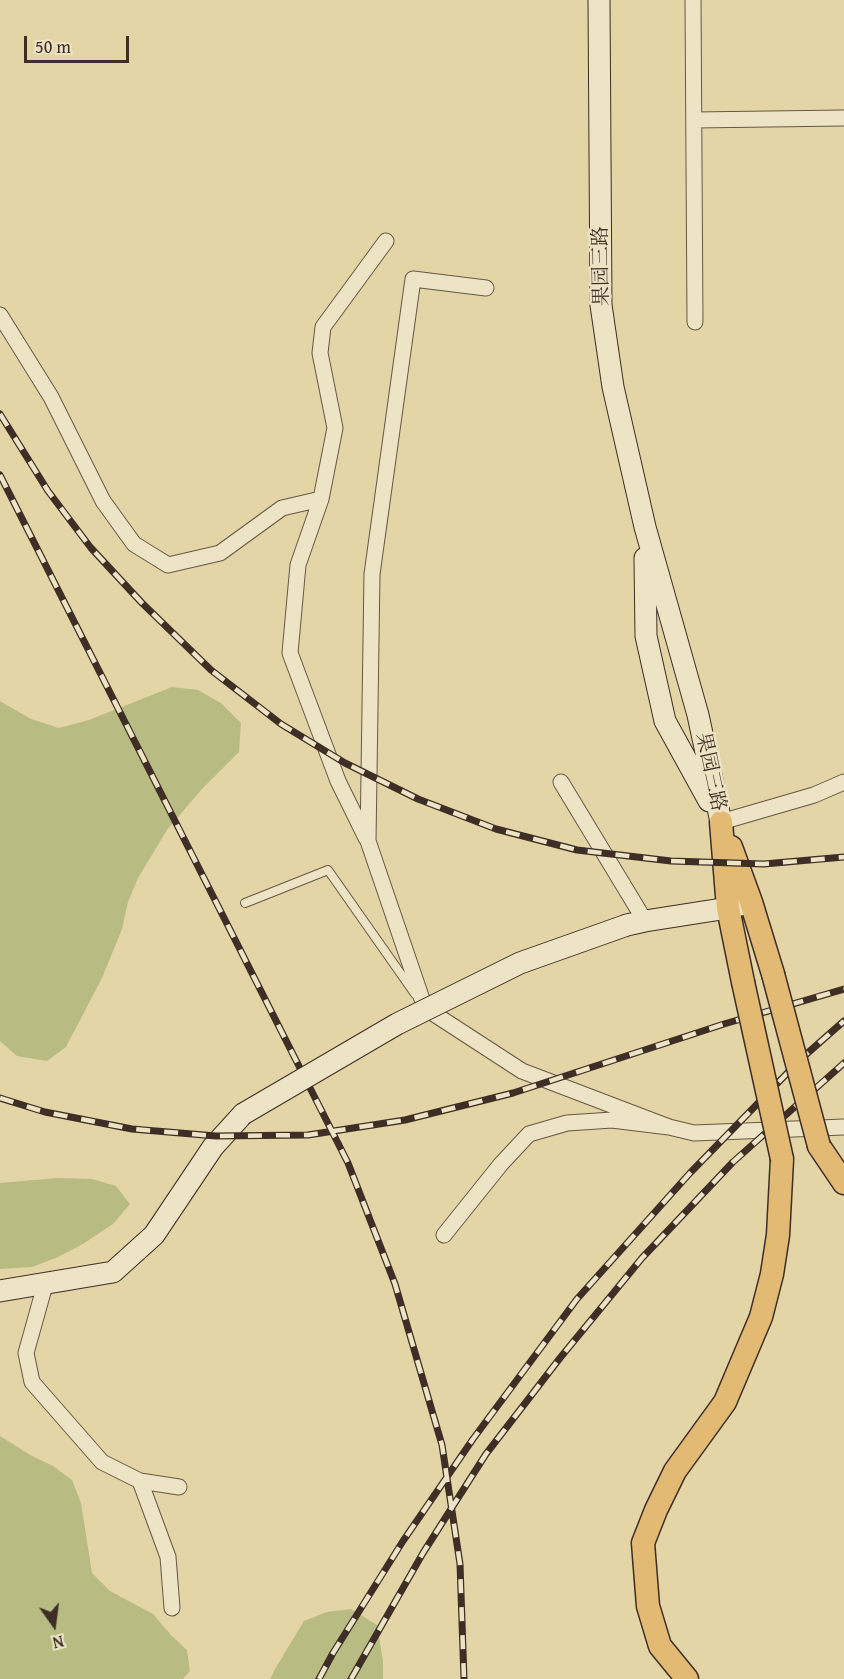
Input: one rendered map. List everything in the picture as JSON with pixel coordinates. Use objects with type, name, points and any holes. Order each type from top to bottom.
[{"type":"main road","points":[[721,822],[751,902],[773,974],[819,1146],[844,1183]]},
{"type":"main road","points":[[687,1679],[660,1646],[648,1606],[643,1544],[675,1471],[725,1402],[761,1317],[772,1274],[778,1235],[782,1159],[728,908],[721,822]]},
{"type":"street","name":"果园三路","points":[[599,0],[601,305],[614,387],[645,527],[698,715],[721,822]]},
{"type":"street","points":[[693,0],[695,322]]},
{"type":"street","points":[[694,120],[844,118]]},
{"type":"street","points":[[387,241],[323,327],[320,353],[334,428],[321,499],[298,565],[290,653],[338,781],[368,841],[425,1008],[522,1071],[669,1127]]},
{"type":"street","points":[[368,841],[372,574],[413,279],[486,288]]},
{"type":"street","points":[[0,315],[51,396],[103,501],[134,544],[168,565],[220,553],[282,508],[321,499]]},
{"type":"street","name":"果园三路","points":[[645,527],[646,636],[665,721],[721,822]]},
{"type":"street","points":[[561,782],[636,923]]},
{"type":"street","points":[[721,822],[814,795],[844,782]]},
{"type":"street","points":[[0,1291],[113,1272],[154,1235],[213,1147],[243,1114],[397,1024],[520,963],[636,923],[751,902]]},
{"type":"street","points":[[444,1235],[501,1164],[529,1134],[567,1123],[612,1120],[669,1127],[694,1133],[844,1127]]},
{"type":"street","points":[[45,1285],[26,1353],[33,1382],[102,1462],[140,1481],[179,1487]]},
{"type":"street","points":[[140,1481],[168,1557],[172,1608]]},
{"type":"lane","points":[[246,903],[328,870],[425,1008]]},
{"type":"green space","points":[[172,687],[198,690],[221,703],[241,723],[239,752],[201,790],[167,830],[138,878],[128,902],[122,929],[102,978],[66,1047],[47,1061],[17,1056],[0,1041],[0,701],[31,719],[59,728],[89,720]]},
{"type":"green space","points":[[57,1178],[92,1179],[116,1186],[130,1204],[113,1224],[58,1257],[32,1267],[0,1269],[0,1183]]},
{"type":"green space","points":[[0,1436],[53,1466],[72,1480],[81,1503],[92,1573],[110,1591],[153,1614],[187,1650],[190,1671],[183,1679],[0,1679]]},
{"type":"green space","points":[[351,1609],[377,1625],[383,1661],[383,1679],[270,1679],[304,1621],[327,1612]]},
{"type":"railway","points":[[0,414],[48,491],[91,548],[142,603],[211,670],[281,724],[345,763],[418,799],[496,829],[577,850],[671,861],[764,864],[844,857]]},
{"type":"railway","points":[[0,475],[348,1163],[395,1284],[442,1445],[460,1564],[464,1679]]},
{"type":"railway","points":[[0,1098],[45,1112],[132,1129],[216,1136],[308,1135],[405,1120],[513,1093],[724,1024],[844,989]]},
{"type":"railway","points":[[319,1679],[403,1541],[473,1439],[577,1299],[690,1173],[802,1058],[844,1021]]},
{"type":"railway","points":[[351,1679],[423,1553],[486,1454],[560,1358],[642,1258],[733,1162],[844,1063]]}]
